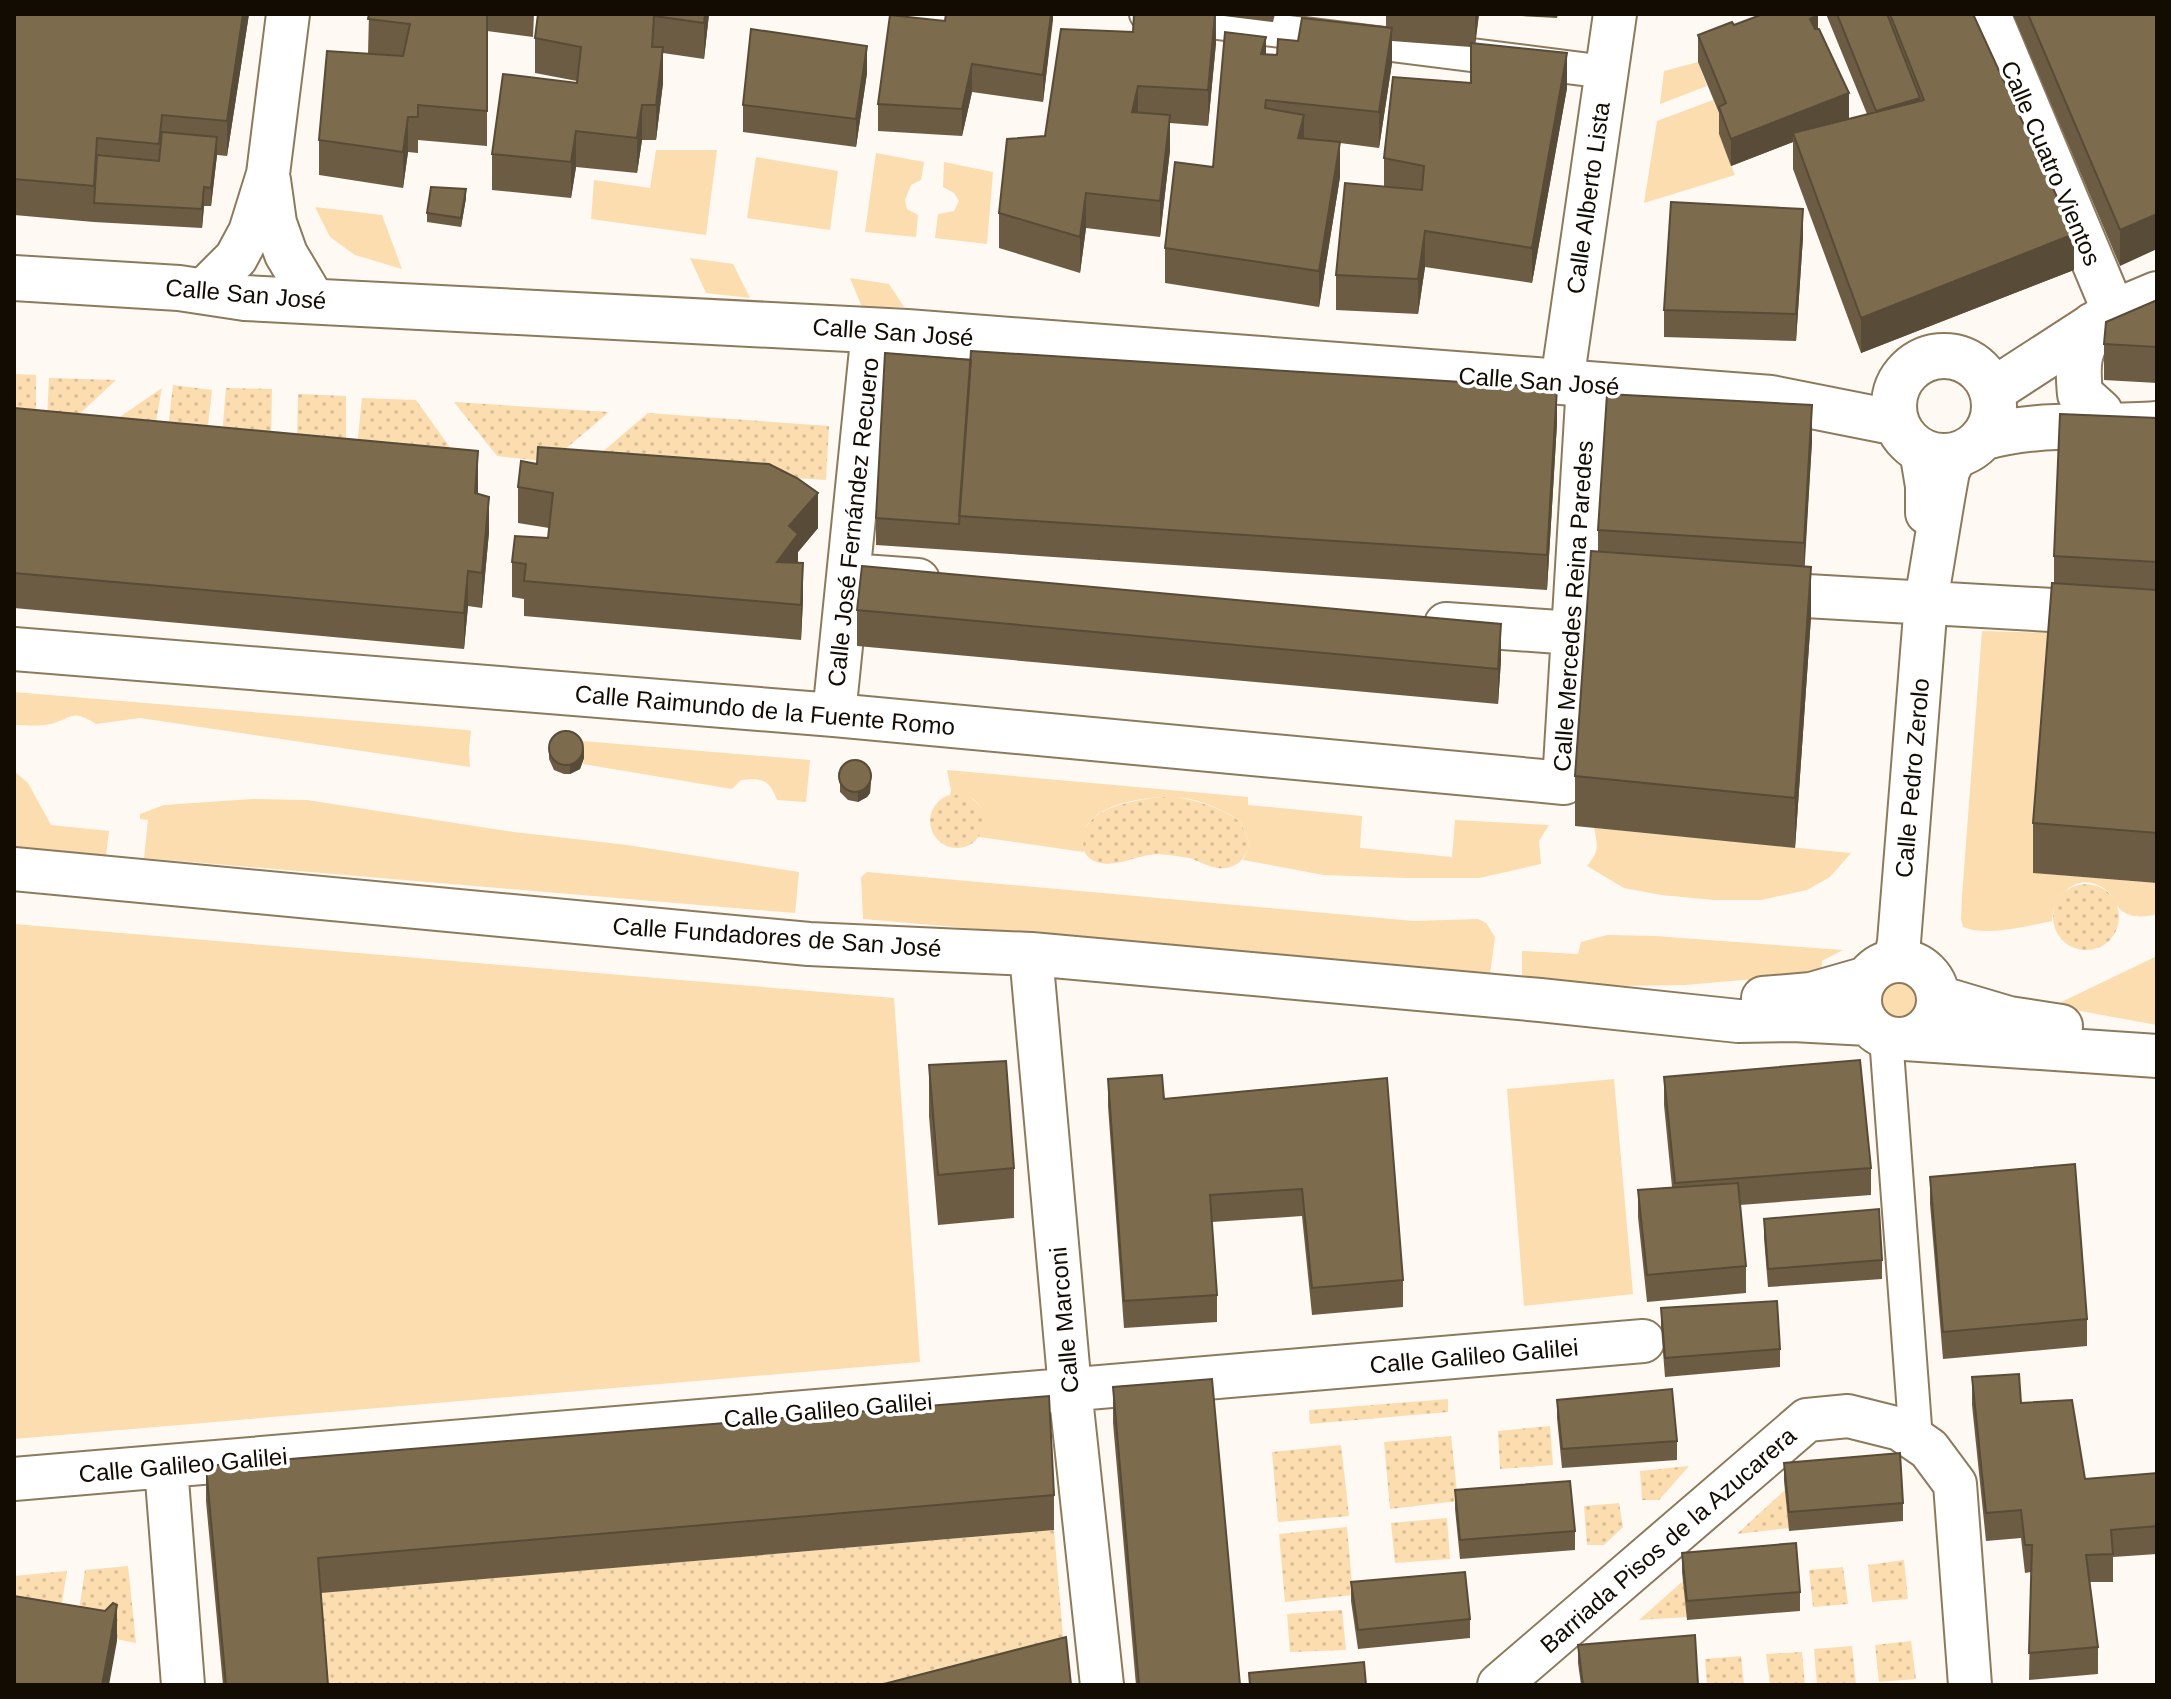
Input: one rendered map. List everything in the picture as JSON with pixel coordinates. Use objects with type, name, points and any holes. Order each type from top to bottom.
[{"type":"main road","name":"Calle San José","points":[[14,278],[179,288],[245,298],[873,330],[1771,398],[1863,392],[1931,430],[2004,432],[2157,424]]},
{"type":"main road","points":[[1985,383],[2157,294]]},
{"type":"main road","points":[[2100,412],[2080,394],[2078,365],[2083,345],[2104,319]]},
{"type":"main road","points":[[1985,383],[1990,425],[1931,430],[1912,368],[1942,356],[1958,358],[1985,383],[2100,412],[2157,416]]},
{"type":"street","points":[[202,292],[236,258],[250,232],[268,174],[288,14]]},
{"type":"street","points":[[1146,14],[1606,72]]},
{"type":"street","name":"Calle Alberto Lista","points":[[1575,383],[1606,72],[1615,14]]},
{"type":"street","name":"Calle Cuatro Vientos","points":[[1989,14],[2104,319]]},
{"type":"street","points":[[268,174],[275,223],[282,243],[314,301]]},
{"type":"street","name":"Calle José Fernández Recuero","points":[[834,715],[873,330]]},
{"type":"street","name":"Calle Mercedes Reina Paredes","points":[[1515,779],[1564,783],[1573,633],[1592,585],[1575,383]]},
{"type":"street","name":"Calle Pedro Zerolo","points":[[1881,970],[1906,862],[1926,598],[1931,430]]},
{"type":"street","points":[[849,575],[960,584]]},
{"type":"street","points":[[1717,591],[1926,598],[2157,616]]},
{"type":"street","points":[[1406,620],[1573,633]]},
{"type":"street","name":"Calle Raimundo de la Fuente Romo","points":[[14,649],[834,715],[1515,779]]},
{"type":"street","name":"Calle Fundadores de San José","points":[[14,869],[809,944],[1031,954],[1738,1021],[1793,1020],[1886,1033],[2157,1056]]},
{"type":"street","name":"Calle Marconi","points":[[1031,954],[1070,1389],[1102,1685]]},
{"type":"street","points":[[1907,962],[1929,974],[1938,997],[1933,1020],[1916,1035],[1886,1033],[1862,1013],[1860,1001],[1862,989],[1881,970],[1907,962]]},
{"type":"street","name":"Calle Fundadores de San José","points":[[1540,1000],[1695,1003],[1811,994],[1881,970]]},
{"type":"street","points":[[1938,997],[2009,1018],[2157,1041]]},
{"type":"street","points":[[1886,1033],[1916,1440]]},
{"type":"street","name":"Calle Galileo Galilei","points":[[14,1479],[1643,1341]]},
{"type":"street","name":"Barriada Pisos de la Azucarera","points":[[1499,1685],[1807,1420],[1848,1416],[1900,1429],[1929,1449],[1955,1484],[1970,1685]]},
{"type":"street","points":[[166,1467],[183,1685]]},
{"type":"shaded area","points":[[1698,62],[1707,86],[1660,104],[1664,71]]},
{"type":"shaded area","points":[[1713,100],[1726,130],[1719,134],[1735,175],[1644,203],[1657,121]]},
{"type":"shaded area","points":[[656,150],[717,150],[706,235],[591,219],[594,180],[650,188]]},
{"type":"shaded area","points":[[876,153],[924,162],[921,180],[911,185],[905,200],[907,209],[918,215],[916,237],[865,232]]},
{"type":"shaded area","points":[[756,157],[838,171],[830,230],[747,218]]},
{"type":"shaded area","points":[[944,162],[993,172],[987,244],[935,238],[938,214],[954,211],[959,201],[954,193],[943,187]]},
{"type":"shaded area","points":[[315,207],[382,215],[402,269],[355,255],[330,237]]},
{"type":"shaded area","points":[[690,258],[733,264],[750,298],[706,293]]},
{"type":"shaded area","points":[[850,278],[889,284],[904,307],[862,307]]},
{"type":"shaded area","points":[[14,374],[36,375],[36,413],[14,414]]},
{"type":"shaded area","points":[[49,378],[116,380],[74,419],[47,418]]},
{"type":"shaded area","points":[[173,385],[212,390],[207,434],[168,428]]},
{"type":"shaded area","points":[[162,388],[155,427],[114,421]]},
{"type":"shaded area","points":[[226,388],[272,389],[271,441],[222,436]]},
{"type":"shaded area","points":[[298,394],[346,396],[346,446],[297,442]]},
{"type":"shaded area","points":[[362,398],[416,400],[454,453],[357,447]]},
{"type":"shaded area","points":[[454,402],[609,412],[550,462],[497,456]]},
{"type":"shaded area","points":[[648,413],[829,426],[826,480],[587,465]]},
{"type":"shaded area","points":[[1982,631],[2052,633],[2034,873],[2157,883],[2157,914],[2133,916],[2125,913],[2105,889],[2086,882],[2062,894],[2053,911],[2052,921],[1995,931],[1963,927],[1962,896]]},
{"type":"shaded area","points":[[14,692],[467,730],[471,731],[470,767],[140,718],[96,724],[74,716],[45,725],[14,725]]},
{"type":"shaded area","points":[[571,740],[810,760],[806,802],[777,800],[768,784],[760,780],[741,780],[732,789],[583,764],[584,758]]},
{"type":"shaded area","points":[[947,770],[1248,797],[1248,805],[1362,816],[1360,848],[1452,857],[1455,820],[1549,825],[1539,841],[1541,864],[1479,878],[1324,875],[1243,860],[1250,845],[1241,822],[1210,805],[1178,797],[1149,798],[1104,810],[1086,827],[1084,852],[979,837],[983,820],[979,805],[968,796],[950,796]]},
{"type":"shaded area","points":[[14,771],[28,783],[51,825],[109,831],[106,855],[14,847]]},
{"type":"shaded area","points":[[957,794],[976,802],[984,821],[976,840],[957,848],[938,840],[930,821],[938,802]]},
{"type":"shaded area","points":[[1171,796],[1208,805],[1241,822],[1250,845],[1245,856],[1234,866],[1219,868],[1189,858],[1159,854],[1108,864],[1092,860],[1085,853],[1083,839],[1086,827],[1094,818],[1118,806]]},
{"type":"shaded area","points":[[252,799],[307,800],[799,872],[795,913],[144,858],[148,820],[140,819],[140,814],[164,805]]},
{"type":"shaded area","points":[[1594,828],[1851,853],[1830,877],[1807,890],[1761,900],[1661,895],[1624,888],[1587,866],[1596,848]]},
{"type":"shaded area","points":[[867,872],[1414,921],[1478,919],[1486,923],[1495,937],[1490,974],[863,919],[861,877]]},
{"type":"shaded area","points":[[2092,884],[2110,893],[2117,904],[2117,930],[2110,941],[2099,948],[2080,950],[2062,941],[2055,930],[2053,911],[2062,893],[2073,886]]},
{"type":"shaded area","points":[[14,924],[894,998],[920,1362],[14,1439]]},
{"type":"shaded area","points":[[1607,935],[1843,950],[1822,961],[1820,982],[1742,980],[1615,986],[1522,977],[1522,951],[1578,954],[1581,942]]},
{"type":"shaded area","points":[[2157,956],[2157,1025],[2053,1006]]},
{"type":"shaded area","points":[[1895,979],[1905,979],[1916,994],[1917,1006],[1910,1016],[1894,1024],[1878,1013],[1874,1000],[1881,986]]},
{"type":"shaded area","points":[[1614,1079],[1633,1294],[1524,1306],[1507,1089]]},
{"type":"shaded area","points":[[1448,1399],[1448,1412],[1310,1424],[1309,1410]]},
{"type":"shaded area","points":[[1550,1426],[1553,1465],[1500,1469],[1498,1431]]},
{"type":"shaded area","points":[[1451,1436],[1458,1501],[1390,1509],[1384,1442]]},
{"type":"shaded area","points":[[1341,1445],[1349,1516],[1278,1522],[1272,1452]]},
{"type":"shaded area","points":[[1689,1466],[1659,1500],[1642,1500],[1640,1471]]},
{"type":"shaded area","points":[[1785,1490],[1789,1528],[1737,1534]]},
{"type":"shaded area","points":[[1619,1503],[1623,1527],[1604,1545],[1587,1545],[1584,1506]]},
{"type":"shaded area","points":[[1447,1518],[1450,1559],[1395,1563],[1391,1523]]},
{"type":"shaded area","points":[[1347,1527],[1353,1595],[1285,1602],[1279,1534]]},
{"type":"shaded area","points":[[1054,1530],[1066,1672],[1017,1685],[326,1685],[318,1593]]},
{"type":"shaded area","points":[[1904,1560],[1908,1599],[1872,1602],[1868,1565]]},
{"type":"shaded area","points":[[128,1566],[136,1643],[76,1631],[85,1570]]},
{"type":"shaded area","points":[[1843,1567],[1848,1604],[1813,1607],[1809,1570]]},
{"type":"shaded area","points":[[67,1571],[58,1627],[14,1620],[14,1576]]},
{"type":"shaded area","points":[[1683,1581],[1687,1617],[1639,1620]]},
{"type":"shaded area","points":[[1342,1610],[1346,1650],[1290,1652],[1287,1614]]},
{"type":"shaded area","points":[[1911,1641],[1916,1679],[1879,1682],[1875,1645]]},
{"type":"shaded area","points":[[1852,1646],[1856,1685],[1817,1685],[1814,1649]]},
{"type":"shaded area","points":[[1802,1652],[1805,1685],[1770,1685],[1766,1654]]},
{"type":"shaded area","points":[[1741,1656],[1744,1685],[1707,1685],[1705,1659]]},
{"type":"building","points":[[14,14],[243,14],[227,121],[162,115],[159,144],[97,138],[94,186],[14,179]]},
{"type":"building","points":[[369,14],[487,14],[487,111],[418,105],[418,117],[408,117],[403,152],[319,140],[327,51],[403,56],[410,24],[368,19]]},
{"type":"building","points":[[538,14],[705,14],[704,23],[654,16],[652,47],[663,47],[656,105],[642,105],[637,138],[576,131],[571,162],[492,154],[503,74],[577,83],[581,47],[535,38]]},
{"type":"building","points":[[946,14],[1051,14],[1043,75],[972,64],[962,109],[878,104],[890,15],[945,21]]},
{"type":"building","points":[[1134,14],[1215,14],[1208,90],[1138,86],[1132,112],[1170,115],[1160,201],[1086,193],[1080,237],[999,213],[1007,139],[1045,136],[1061,29],[1133,32]]},
{"type":"building","points":[[1763,14],[1818,14],[1810,19],[1815,29],[1819,29],[1849,93],[1731,139],[1719,107],[1726,103],[1698,35]]},
{"type":"building","points":[[1837,14],[1887,14],[1920,98],[1876,111]]},
{"type":"building","points":[[1890,14],[1973,14],[2074,234],[1861,318],[1793,133],[1924,100]]},
{"type":"building","points":[[2028,14],[2157,14],[2157,214],[2120,230]]},
{"type":"building","points":[[1302,18],[1392,28],[1379,112],[1266,100],[1265,108],[1304,115],[1298,138],[1340,142],[1319,271],[1165,248],[1175,162],[1213,167],[1225,32],[1266,37],[1261,54],[1277,55],[1278,39],[1298,41]]},
{"type":"building","points":[[751,29],[867,46],[856,119],[743,105]]},
{"type":"building","points":[[1471,43],[1567,53],[1532,248],[1425,231],[1418,279],[1336,275],[1345,183],[1422,190],[1424,166],[1384,158],[1393,77],[1471,83]]},
{"type":"building","points":[[162,132],[217,137],[211,188],[204,187],[202,209],[94,203],[97,155],[159,161]]},
{"type":"building","points":[[431,187],[466,189],[461,218],[427,213]]},
{"type":"building","points":[[1671,202],[1803,209],[1796,314],[1664,310]]},
{"type":"building","points":[[2157,300],[2157,347],[2104,344],[2106,322]]},
{"type":"building","points":[[971,351],[1557,388],[1547,555],[959,516]]},
{"type":"building","points":[[885,353],[971,360],[959,524],[876,518]]},
{"type":"building","points":[[1607,394],[1812,405],[1804,543],[1598,530]]},
{"type":"building","points":[[14,408],[478,451],[475,493],[489,497],[482,573],[468,571],[464,613],[14,573]]},
{"type":"building","points":[[2060,414],[2157,418],[2157,562],[2054,556]]},
{"type":"building","points":[[538,447],[769,464],[797,478],[818,493],[789,526],[798,534],[777,562],[803,563],[801,605],[524,581],[526,564],[512,562],[515,536],[548,538],[553,493],[518,487],[521,461],[537,464]]},
{"type":"building","points":[[1591,551],[1811,567],[1795,798],[1575,776]]},
{"type":"building","points":[[862,566],[1501,624],[1498,669],[857,610]]},
{"type":"building","points":[[2052,583],[2157,590],[2157,833],[2033,823]]},
{"type":"building","points":[[566,731],[578,736],[583,748],[578,760],[566,765],[554,760],[549,748],[554,736]]},
{"type":"building","points":[[855,760],[866,765],[871,776],[866,787],[855,792],[844,787],[839,776],[844,765]]},
{"type":"building","points":[[1860,1060],[1871,1168],[1675,1183],[1664,1077]]},
{"type":"building","points":[[1006,1061],[1014,1168],[938,1175],[929,1065]]},
{"type":"building","points":[[1162,1075],[1164,1099],[1387,1078],[1403,1280],[1312,1288],[1302,1189],[1210,1195],[1217,1295],[1124,1301],[1108,1079]]},
{"type":"building","points":[[2075,1164],[2087,1319],[1943,1332],[1930,1177]]},
{"type":"building","points":[[1738,1183],[1746,1266],[1647,1275],[1638,1190]]},
{"type":"building","points":[[1879,1209],[1882,1260],[1768,1269],[1764,1219]]},
{"type":"building","points":[[1777,1301],[1780,1349],[1665,1358],[1661,1308]]},
{"type":"building","points":[[2019,1374],[2021,1403],[2072,1400],[2085,1479],[2157,1473],[2157,1526],[2111,1530],[2113,1554],[2086,1555],[2098,1647],[2029,1653],[2032,1545],[2025,1545],[2021,1510],[1986,1513],[1972,1377]]},
{"type":"building","points":[[1212,1379],[1240,1685],[1139,1685],[1113,1387]]},
{"type":"building","points":[[1672,1389],[1677,1441],[1562,1449],[1557,1400]]},
{"type":"building","points":[[1049,1396],[1054,1495],[318,1558],[328,1685],[226,1685],[206,1466]]},
{"type":"building","points":[[1900,1453],[1903,1503],[1789,1512],[1784,1463]]},
{"type":"building","points":[[1570,1481],[1575,1531],[1460,1540],[1455,1490]]},
{"type":"building","points":[[1796,1543],[1800,1592],[1687,1601],[1682,1553]]},
{"type":"building","points":[[1465,1572],[1470,1619],[1358,1630],[1351,1582]]},
{"type":"building","points":[[14,1596],[105,1611],[113,1603],[117,1605],[102,1685],[14,1685]]},
{"type":"building","points":[[1695,1635],[1698,1685],[1583,1685],[1578,1645]]},
{"type":"building","points":[[1066,1637],[1071,1685],[880,1685]]},
{"type":"building","points":[[1364,1662],[1366,1685],[1250,1685],[1249,1673]]}]
